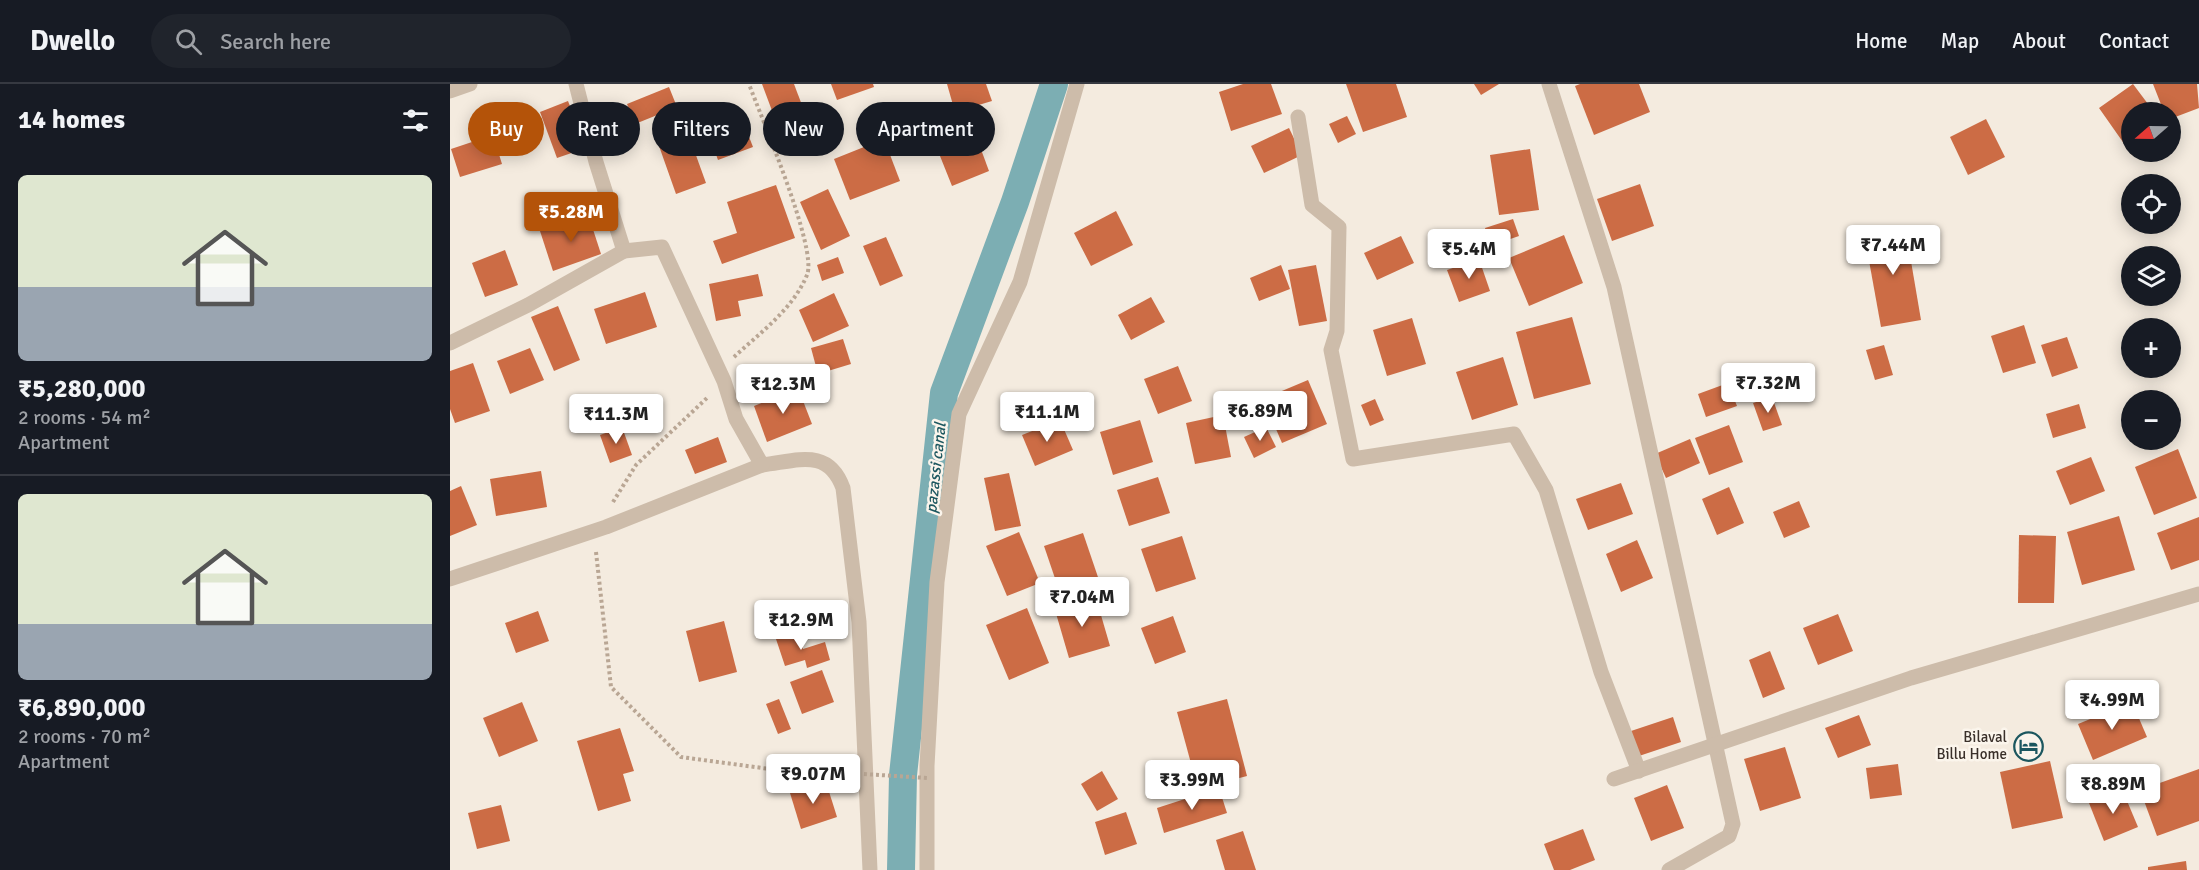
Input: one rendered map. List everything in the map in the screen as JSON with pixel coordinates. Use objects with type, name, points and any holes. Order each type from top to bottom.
[{"type":"street","points":[[450,91],[471,84]]},
{"type":"street","points":[[576,84],[596,162],[624,251]]},
{"type":"street","points":[[927,870],[927,778],[937,582],[959,414],[1020,282],[1077,84]]},
{"type":"street","points":[[1550,84],[1614,287],[1718,746],[1733,824],[1729,836],[1669,870]]},
{"type":"street","points":[[1298,117],[1312,205],[1339,227],[1337,331],[1331,350],[1353,459],[1514,435],[1546,489],[1601,672],[1639,771]]},
{"type":"street","points":[[450,343],[528,305],[624,251],[662,247],[724,381],[736,419],[762,465]]},
{"type":"street","points":[[450,579],[600,529],[762,465],[816,459],[834,470],[843,488],[859,622],[870,870]]},
{"type":"street","points":[[1614,779],[1718,746],[1911,678],[2199,594]]},
{"type":"path","points":[[864,774],[927,778]]},
{"type":"building","points":[[762,84],[794,84],[801,102],[769,102]]},
{"type":"building","points":[[831,84],[873,84],[874,87],[837,100]]},
{"type":"building","points":[[947,84],[986,84],[992,101],[989,102],[952,102]]},
{"type":"building","points":[[1243,84],[1271,84],[1282,114],[1231,131],[1219,92]]},
{"type":"building","points":[[1346,84],[1396,84],[1407,117],[1363,132]]},
{"type":"building","points":[[1474,84],[1499,84],[1481,95]]},
{"type":"building","points":[[1580,84],[1639,84],[1650,112],[1594,135],[1575,86]]},
{"type":"building","points":[[2133,84],[2146,102],[2121,102],[2121,139],[2099,108]]},
{"type":"building","points":[[2153,84],[2197,84],[2199,108],[2181,115],[2181,102],[2160,102]]},
{"type":"building","points":[[669,87],[675,102],[652,102],[652,117],[640,122],[640,102],[632,102]]},
{"type":"building","points":[[556,106],[556,155],[544,123],[544,110]]},
{"type":"building","points":[[1347,116],[1356,134],[1338,143],[1329,124]]},
{"type":"building","points":[[1986,119],[2005,157],[1968,175],[1950,137]]},
{"type":"building","points":[[1289,128],[1302,155],[1264,173],[1251,146]]},
{"type":"building","points":[[468,143],[468,156],[500,156],[502,164],[460,177],[451,149]]},
{"type":"building","points":[[1530,149],[1539,210],[1499,215],[1490,155]]},
{"type":"building","points":[[856,150],[856,156],[890,156],[900,181],[850,200],[834,159]]},
{"type":"building","points":[[663,156],[696,156],[706,183],[676,194]]},
{"type":"building","points":[[717,156],[729,156],[718,160]]},
{"type":"building","points":[[940,156],[983,156],[989,171],[952,186]]},
{"type":"building","points":[[1640,184],[1654,226],[1612,241],[1597,199]]},
{"type":"building","points":[[776,185],[795,238],[722,264],[713,241],[737,233],[727,202]]},
{"type":"building","points":[[828,189],[850,236],[821,250],[800,202]]},
{"type":"building","points":[[1116,211],[1133,245],[1091,266],[1074,233]]},
{"type":"building","points":[[588,214],[601,254],[553,271],[540,231]]},
{"type":"building","points":[[1513,219],[1519,236],[1490,246],[1485,228]]},
{"type":"building","points":[[1905,226],[1921,320],[1881,327],[1864,233]]},
{"type":"building","points":[[1564,235],[1583,283],[1529,306],[1509,258]]},
{"type":"building","points":[[1401,236],[1414,263],[1377,280],[1364,253]]},
{"type":"building","points":[[886,237],[903,276],[880,286],[863,246]]},
{"type":"building","points":[[505,250],[518,285],[485,297],[472,263]]},
{"type":"building","points":[[838,257],[844,273],[822,281],[817,265]]},
{"type":"building","points":[[1479,259],[1490,291],[1459,302],[1447,270]]},
{"type":"building","points":[[1281,265],[1290,289],[1259,301],[1250,278]]},
{"type":"building","points":[[1316,265],[1327,321],[1299,326],[1288,270]]},
{"type":"building","points":[[758,274],[763,296],[738,301],[741,316],[716,321],[709,284]]},
{"type":"building","points":[[645,292],[657,327],[606,344],[594,309]]},
{"type":"building","points":[[834,293],[849,326],[813,342],[799,310]]},
{"type":"building","points":[[1151,297],[1165,322],[1131,340],[1118,315]]},
{"type":"building","points":[[558,306],[580,360],[554,371],[531,317]]},
{"type":"building","points":[[1572,317],[1591,384],[1534,399],[1516,332]]},
{"type":"building","points":[[1412,318],[1426,364],[1387,376],[1373,330]]},
{"type":"building","points":[[2024,325],[2036,363],[2003,373],[1991,336]]},
{"type":"building","points":[[2067,337],[2078,368],[2052,377],[2041,345]]},
{"type":"building","points":[[843,339],[851,364],[818,374],[811,348]]},
{"type":"building","points":[[1884,345],[1893,375],[1875,380],[1866,350]]},
{"type":"building","points":[[530,348],[544,380],[510,394],[497,361]]},
{"type":"building","points":[[1503,357],[1518,405],[1472,420],[1456,372]]},
{"type":"building","points":[[473,363],[490,411],[455,423],[450,409],[450,371]]},
{"type":"building","points":[[1178,366],[1192,401],[1158,414],[1144,379]]},
{"type":"building","points":[[1308,380],[1327,424],[1282,443],[1263,399]]},
{"type":"building","points":[[1728,383],[1737,406],[1706,417],[1698,394]]},
{"type":"building","points":[[798,388],[812,424],[767,442],[754,406]]},
{"type":"building","points":[[1772,397],[1782,425],[1763,431],[1753,403]]},
{"type":"building","points":[[1375,399],[1384,420],[1370,426],[1361,405]]},
{"type":"building","points":[[2079,404],[2086,428],[2053,438],[2046,414]]},
{"type":"building","points":[[1223,415],[1231,457],[1195,464],[1186,423]]},
{"type":"building","points":[[1060,420],[1073,450],[1035,466],[1022,435]]},
{"type":"building","points":[[1140,420],[1153,462],[1113,475],[1100,432]]},
{"type":"building","points":[[1729,425],[1743,462],[1709,475],[1695,438]]},
{"type":"building","points":[[622,427],[632,455],[610,463],[600,435]]},
{"type":"building","points":[[1266,427],[1276,447],[1254,458],[1244,437]]},
{"type":"building","points":[[718,437],[727,462],[695,474],[685,450]]},
{"type":"building","points":[[1690,439],[1700,463],[1666,478],[1655,454]]},
{"type":"building","points":[[2178,450],[2197,498],[2154,515],[2135,467]]},
{"type":"building","points":[[2091,457],[2105,491],[2070,505],[2056,471]]},
{"type":"building","points":[[541,471],[547,507],[496,516],[490,479]]},
{"type":"building","points":[[1009,473],[1021,526],[995,531],[984,478]]},
{"type":"building","points":[[1158,477],[1170,513],[1129,526],[1117,490]]},
{"type":"building","points":[[1621,483],[1633,514],[1588,530],[1576,499]]},
{"type":"building","points":[[461,486],[477,525],[450,536],[450,491]]},
{"type":"building","points":[[1729,487],[1744,523],[1717,535],[1702,499]]},
{"type":"building","points":[[1799,501],[1810,527],[1784,538],[1773,512]]},
{"type":"building","points":[[2119,516],[2135,570],[2082,585],[2067,532]]},
{"type":"building","points":[[2199,517],[2199,560],[2171,570],[2157,533]]},
{"type":"building","points":[[1019,532],[1040,583],[1007,596],[986,546]]},
{"type":"building","points":[[1083,533],[1100,583],[1061,596],[1044,546]]},
{"type":"building","points":[[2019,535],[2056,536],[2054,603],[2018,603]]},
{"type":"building","points":[[1182,536],[1196,579],[1156,592],[1141,549]]},
{"type":"building","points":[[1637,540],[1653,578],[1621,592],[1606,554]]},
{"type":"building","points":[[1096,598],[1110,646],[1069,658],[1055,610]]},
{"type":"building","points":[[1027,608],[1049,663],[1009,680],[986,625]]},
{"type":"building","points":[[538,611],[549,641],[516,653],[505,623]]},
{"type":"building","points":[[1838,614],[1853,651],[1818,665],[1803,628]]},
{"type":"building","points":[[1173,616],[1186,652],[1155,664],[1141,628]]},
{"type":"building","points":[[724,621],[737,672],[699,682],[686,631]]},
{"type":"building","points":[[798,632],[803,649],[825,642],[830,660],[807,668],[805,660],[785,666],[776,639]]},
{"type":"building","points":[[1770,651],[1785,689],[1763,698],[1749,660]]},
{"type":"building","points":[[822,670],[834,702],[802,714],[790,682]]},
{"type":"building","points":[[779,699],[791,729],[778,734],[766,704]]},
{"type":"building","points":[[1227,699],[1247,776],[1198,789],[1177,712]]},
{"type":"building","points":[[522,702],[538,741],[499,757],[483,718]]},
{"type":"building","points":[[2132,702],[2147,737],[2093,760],[2078,724]]},
{"type":"building","points":[[1859,715],[1871,745],[1838,758],[1825,728]]},
{"type":"building","points":[[1673,717],[1681,742],[1639,756],[1631,731]]},
{"type":"building","points":[[620,728],[634,771],[623,774],[631,801],[598,811],[577,741]]},
{"type":"building","points":[[1785,747],[1801,798],[1760,811],[1744,759]]},
{"type":"building","points":[[2050,761],[2063,818],[2012,829],[2000,772]]},
{"type":"building","points":[[1898,764],[1902,795],[1870,799],[1866,768]]},
{"type":"building","points":[[2199,769],[2199,821],[2157,836],[2140,790]]},
{"type":"building","points":[[1102,771],[1118,799],[1097,811],[1081,784]]},
{"type":"building","points":[[826,782],[837,817],[801,829],[790,793]]},
{"type":"building","points":[[1667,785],[1684,828],[1651,841],[1634,798]]},
{"type":"building","points":[[1219,788],[1227,813],[1164,833],[1157,808]]},
{"type":"building","points":[[2122,789],[2138,827],[2104,841],[2089,803]]},
{"type":"building","points":[[501,805],[510,841],[477,849],[468,813]]},
{"type":"building","points":[[1126,812],[1137,844],[1105,855],[1095,822]]},
{"type":"building","points":[[1583,829],[1595,860],[1570,870],[1554,870],[1544,844]]},
{"type":"building","points":[[1243,831],[1256,870],[1225,870],[1216,840]]},
{"type":"building","points":[[2186,861],[2187,870],[2148,870],[2148,867]]},
{"type":"waterway","name":"pazassi canal","points":[[901,870],[903,775],[944,393],[1015,202],[1054,84]]},
{"type":"place","name":"Bilaval Billu Home","points":[[2028,746]]}]
